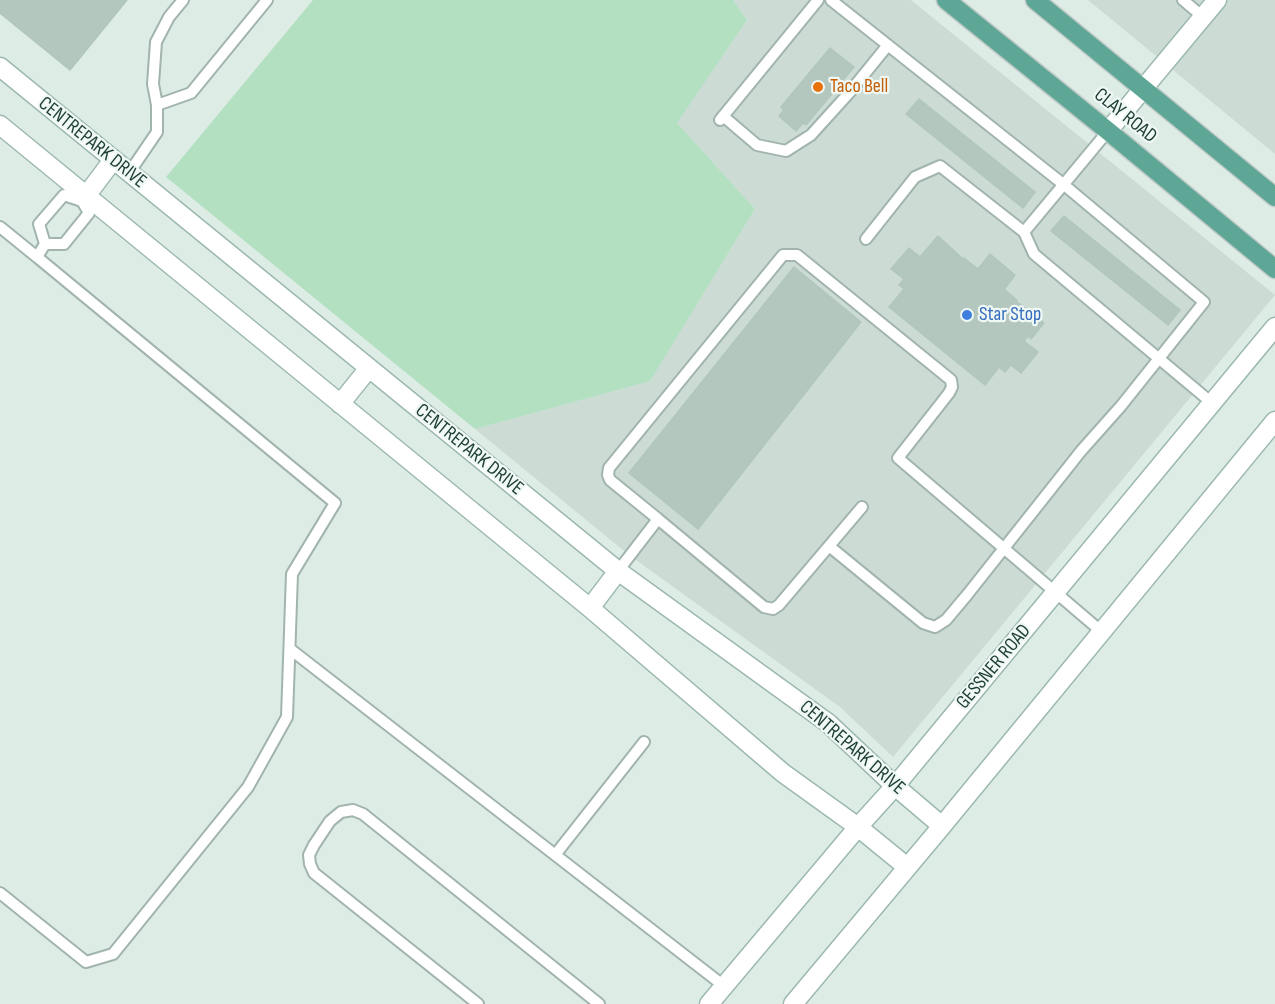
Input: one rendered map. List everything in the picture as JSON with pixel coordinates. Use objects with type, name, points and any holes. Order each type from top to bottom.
[{"type":"main road","name":"CLAY ROAD","points":[[946,0],[1275,269]]},
{"type":"main road","name":"CLAY ROAD","points":[[1035,0],[1275,197]]},
{"type":"street","points":[[1108,131],[1217,0]]},
{"type":"street","name":"CENTREPARK DRIVE","points":[[0,67],[618,571],[828,723],[895,786],[942,826]]},
{"type":"street","points":[[0,125],[84,198],[590,608],[783,772],[858,827],[907,867]]},
{"type":"street","points":[[84,198],[113,160]]},
{"type":"street","name":"GESSNER ROAD","points":[[709,1004],[895,786],[1275,327]]},
{"type":"street","points":[[340,404],[369,368]]},
{"type":"street","points":[[793,1004],[1275,421]]},
{"type":"street","points":[[590,608],[618,571]]},
{"type":"lane","points":[[129,173],[156,132],[157,105],[153,84],[156,42],[169,17],[183,0]]},
{"type":"lane","points":[[157,105],[191,93],[267,0]]},
{"type":"lane","points":[[819,0],[721,119],[757,146],[786,151],[811,135],[888,45]]},
{"type":"lane","points":[[829,546],[923,623],[935,627],[946,620],[1204,302],[1063,184],[831,0]]},
{"type":"lane","points":[[1183,0],[1203,17]]},
{"type":"lane","points":[[1024,232],[1108,131]]},
{"type":"lane","points":[[866,239],[915,177],[940,166],[1024,232],[1034,254],[1212,403]]},
{"type":"lane","points":[[37,257],[45,244],[39,224],[64,195],[84,198],[89,213],[64,244],[45,244]]},
{"type":"lane","points":[[0,227],[335,503],[292,574],[287,717],[248,787],[112,954],[86,962],[0,893]]},
{"type":"lane","points":[[862,507],[779,605],[773,609],[764,607],[610,480],[608,475],[609,468],[783,255],[797,255],[951,380],[952,387],[949,393],[898,458],[1102,632]]},
{"type":"lane","points":[[618,571],[658,519]]},
{"type":"lane","points":[[290,649],[724,986]]},
{"type":"lane","points":[[555,855],[644,742]]},
{"type":"lane","points":[[478,1004],[314,873],[309,855],[330,821],[341,812],[353,810],[363,814],[599,1004]]},
{"type":"shaded area","points":[[733,0],[911,0],[1275,295],[893,757],[840,707],[629,555],[475,429],[649,381],[755,209],[676,123],[747,20]]},
{"type":"shaded area","points":[[1088,0],[1275,0],[1275,154]]},
{"type":"green space","points":[[313,0],[733,0],[747,20],[677,123],[755,209],[650,381],[475,429],[166,177]]},
{"type":"building","points":[[0,0],[127,0],[70,70],[0,13]]},
{"type":"building","name":"Taco Bell","points":[[830,48],[854,67],[806,125],[803,123],[796,131],[779,116],[784,110],[781,107]]},
{"type":"building","points":[[919,99],[1035,192],[1023,208],[906,114]]},
{"type":"building","points":[[1064,216],[1180,310],[1168,325],[1051,231]]},
{"type":"building","name":"Star Stop","points":[[938,236],[963,259],[978,269],[990,254],[1015,275],[1003,291],[1005,290],[1044,323],[1031,339],[1028,336],[1024,341],[1038,352],[1021,373],[1011,365],[1005,372],[999,367],[985,385],[889,307],[904,289],[899,285],[904,279],[891,269],[909,248],[920,257]]},
{"type":"building","points":[[794,267],[861,322],[698,529],[629,473]]},
{"type":"place","name":"Taco Bell","points":[[818,87]]},
{"type":"place","name":"Star Stop","points":[[967,315]]}]
